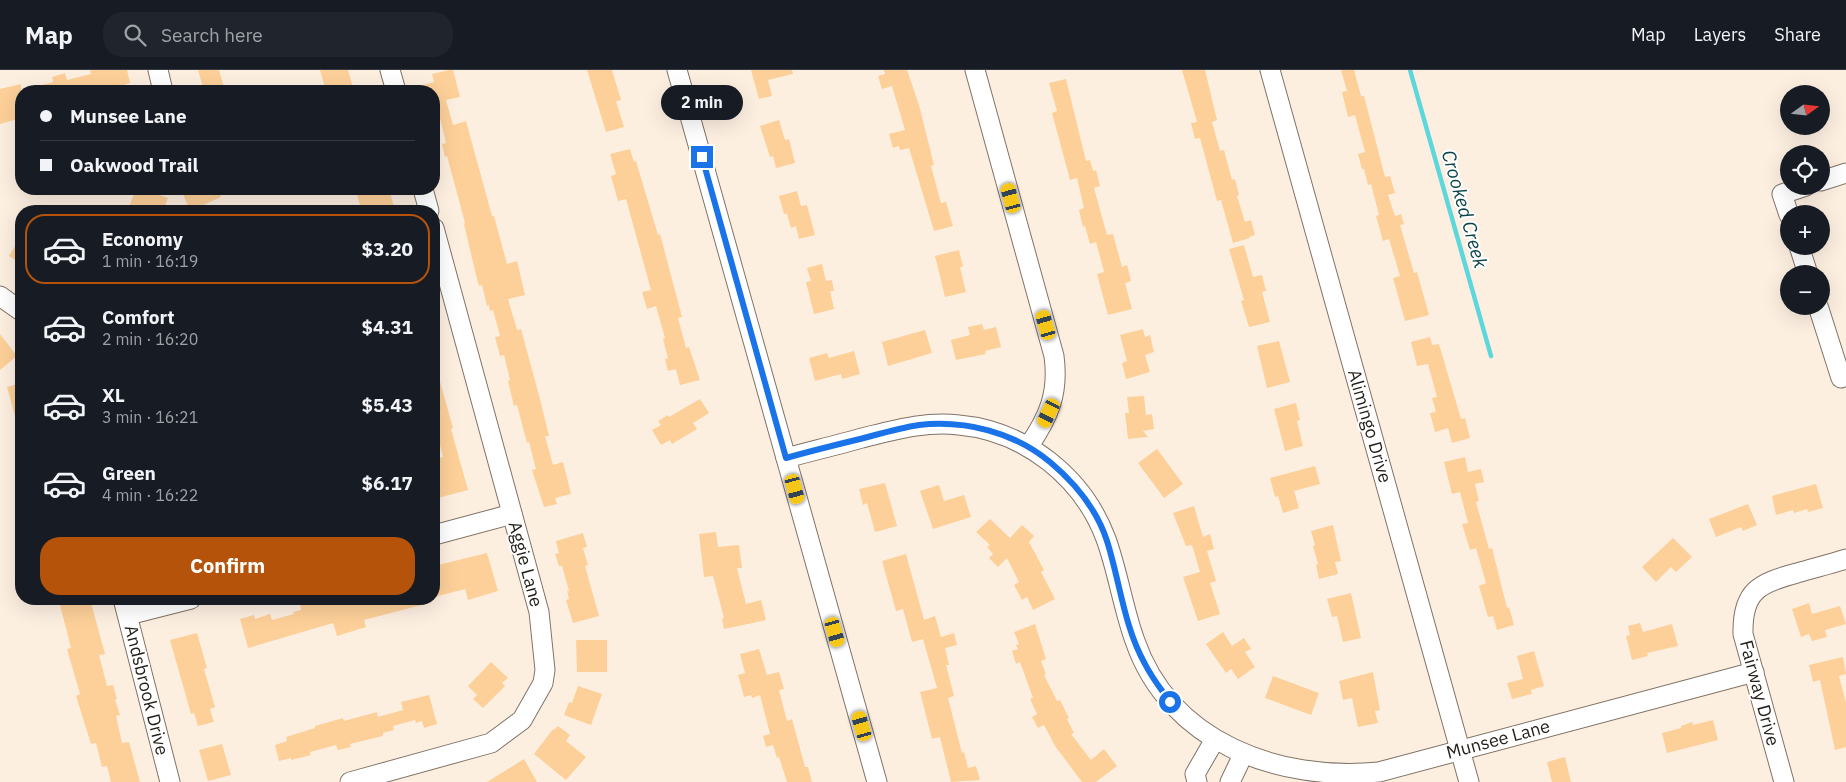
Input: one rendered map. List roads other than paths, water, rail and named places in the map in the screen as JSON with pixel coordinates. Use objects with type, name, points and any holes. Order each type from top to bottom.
[{"type":"street","points":[[158,70],[162,85]]},
{"type":"street","points":[[390,70],[394,85]]},
{"type":"street","points":[[677,70],[877,782]]},
{"type":"street","points":[[975,70],[1054,356],[1056,382],[1049,413],[1028,447]]},
{"type":"street","name":"Alimingo Drive","points":[[1270,70],[1469,782]]},
{"type":"street","points":[[1830,178],[1846,173]]},
{"type":"street","name":"Aggie Lane","points":[[350,782],[490,743],[522,720],[543,683],[545,670],[539,612],[440,250]]},
{"type":"street","points":[[0,296],[15,307]]},
{"type":"street","points":[[1821,315],[1841,378],[1846,376]]},
{"type":"street","name":"Munsee Lane","points":[[786,458],[906,427],[932,424],[978,428],[1010,438],[1028,447],[1060,470],[1078,489],[1096,517],[1107,541],[1130,629],[1145,664],[1170,702],[1188,721],[1214,741],[1242,757],[1289,773],[1335,777],[1379,772],[1754,672]]},
{"type":"street","points":[[440,533],[512,514]]},
{"type":"street","name":"Fairway Drive","points":[[1784,782],[1743,634],[1743,617],[1747,603],[1756,590],[1774,579],[1846,560]]},
{"type":"street","points":[[125,607],[142,605]]},
{"type":"street","name":"Andsbrook Drive","points":[[125,607],[170,782]]},
{"type":"street","points":[[1198,782],[1195,774],[1214,741]]},
{"type":"street","points":[[1230,782],[1242,757]]},
{"type":"waterway","name":"Crooked Creek","points":[[1410,70],[1491,356]]}]
